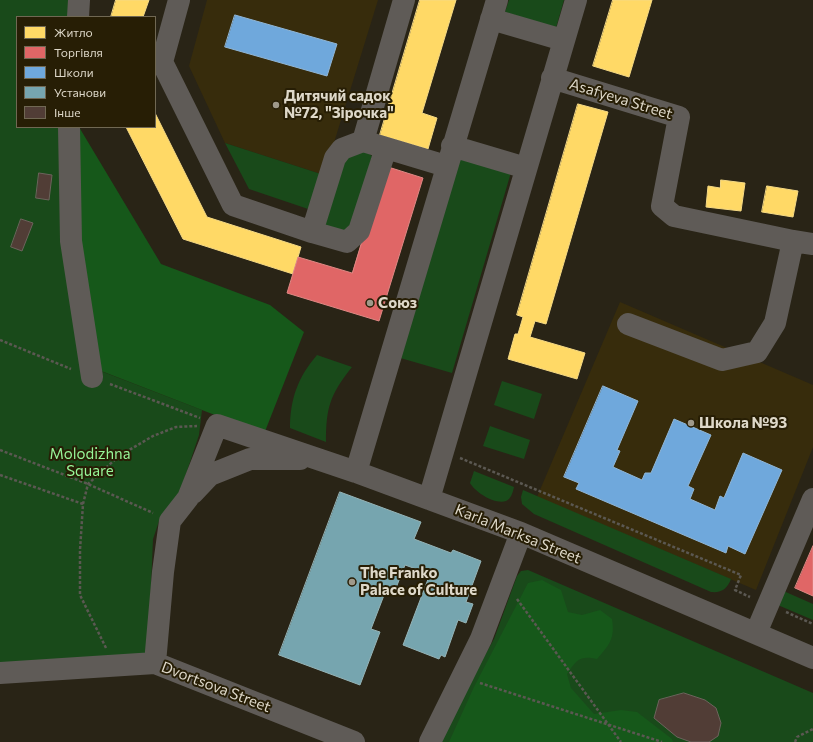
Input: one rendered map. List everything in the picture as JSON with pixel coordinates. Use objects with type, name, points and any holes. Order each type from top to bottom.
[{"type":"street","points":[[78,16],[79,0]]},
{"type":"street","points":[[179,0],[162,62],[233,205],[312,232],[347,242],[359,231],[386,148]]},
{"type":"street","points":[[363,141],[404,0]]},
{"type":"street","points":[[429,499],[576,0]]},
{"type":"street","points":[[356,472],[494,9],[564,40]]},
{"type":"street","name":"Asafyeva Street","points":[[552,78],[679,117],[662,206],[674,216],[803,243],[775,323],[757,352],[722,360],[628,324]]},
{"type":"street","points":[[69,128],[71,241],[92,377]]},
{"type":"street","points":[[312,232],[335,158],[342,149],[363,141],[386,148],[526,168]]},
{"type":"street","points":[[188,498],[217,425]]},
{"type":"street","name":"Karla Marksa Street","points":[[217,425],[356,472],[521,534],[813,658]]},
{"type":"street","points":[[156,664],[163,572],[170,521],[188,498],[210,475],[250,459],[319,459]]},
{"type":"street","points":[[756,633],[813,499]]},
{"type":"street","points":[[430,742],[481,640],[502,579],[521,534]]},
{"type":"street","name":"Dvortsova Street","points":[[0,673],[156,664],[354,742]]},
{"type":"path","points":[[110,667],[106,648],[80,595],[80,550],[83,504],[88,484],[118,456],[152,436],[176,427],[217,425]]},
{"type":"path","points":[[0,450],[88,484],[170,521]]},
{"type":"path","points":[[462,450],[460,458],[741,575],[735,590],[813,624]]},
{"type":"path","points":[[0,475],[83,504]]},
{"type":"path","points":[[502,579],[621,742]]},
{"type":"path","points":[[462,677],[662,742]]},
{"type":"path","points":[[795,742],[797,737],[813,730]]},
{"type":"shaded area","name":"Дитячий садок №72, \"Зірочка\"","points":[[207,0],[378,0],[324,175],[225,143],[189,66]]},
{"type":"shaded area","name":"Школа №93","points":[[620,302],[813,385],[813,447],[756,590],[537,497]]},
{"type":"green space","name":"Molodizhna Square","points":[[0,0],[70,0],[69,16],[16,16],[16,128],[63,128],[85,365],[202,410],[199,435],[179,495],[159,521],[153,539],[148,658],[0,667]]},
{"type":"green space","points":[[509,0],[564,0],[556,28],[505,12]]},
{"type":"green space","points":[[80,128],[161,264],[270,305],[304,332],[264,434],[96,369],[76,241]]},
{"type":"green space","points":[[225,143],[324,175],[314,211],[249,189]]},
{"type":"green space","points":[[366,151],[372,156],[354,223],[343,231],[329,232],[322,220],[343,154]]},
{"type":"green space","points":[[458,153],[512,169],[452,373],[397,357]]},
{"type":"green space","points":[[317,355],[352,367],[334,394],[328,410],[326,442],[290,428],[290,417],[296,389],[310,363]]},
{"type":"green space","points":[[502,381],[542,394],[534,419],[494,405]]},
{"type":"green space","points":[[490,426],[530,440],[524,459],[483,446]]},
{"type":"green space","points":[[474,471],[514,487],[508,500],[502,502],[496,501],[486,497],[476,490],[470,483]]},
{"type":"green space","points":[[523,490],[731,579],[724,590],[711,592],[534,514],[522,504],[521,497]]},
{"type":"green space","points":[[528,570],[813,693],[813,742],[436,742],[494,639],[517,576],[521,571]]},
{"type":"green space","points":[[542,580],[561,590],[568,612],[582,615],[600,610],[612,619],[612,636],[602,654],[597,659],[582,658],[573,665],[567,674],[571,688],[594,714],[621,710],[637,712],[672,739],[673,742],[449,742],[474,687],[528,583]]},
{"type":"green space","points":[[779,589],[813,604],[813,620],[773,603]]},
{"type":"building: Житло","points":[[116,0],[149,0],[143,16],[111,16]]},
{"type":"building: Житло","points":[[420,0],[456,0],[422,113],[437,118],[428,149],[380,135]]},
{"type":"building: Житло","points":[[613,0],[652,0],[629,77],[593,66]]},
{"type":"building: Житло","points":[[578,104],[608,112],[546,324],[535,321],[530,337],[585,353],[577,379],[508,359],[515,334],[518,334],[523,317],[517,315]]},
{"type":"building: Житло","points":[[156,115],[207,217],[301,247],[293,274],[183,239],[127,128],[156,128]]},
{"type":"building: Житло","points":[[721,180],[745,183],[741,211],[706,207],[708,186],[720,188]]},
{"type":"building: Житло","points":[[767,186],[798,191],[793,217],[762,212]]},
{"type":"building: Торгівля","points":[[385,166],[423,178],[379,321],[287,293],[298,257],[352,273]]},
{"type":"building: Торгівля","points":[[813,546],[813,596],[795,588]]},
{"type":"building: Школи","points":[[235,15],[337,44],[327,76],[225,47]]},
{"type":"building: Школи","points":[[603,386],[638,401],[617,450],[620,451],[613,467],[642,480],[645,473],[651,473],[674,419],[711,435],[688,486],[694,489],[690,499],[715,510],[720,496],[724,498],[743,453],[782,470],[745,554],[728,546],[726,553],[576,489],[579,483],[564,477]]},
{"type":"building: Установи","name":"The Franko Palace of Culture","points":[[340,492],[421,522],[414,539],[451,553],[453,550],[481,561],[466,602],[473,604],[466,623],[458,620],[445,657],[441,655],[439,659],[403,645],[430,574],[405,565],[394,593],[386,590],[371,629],[380,632],[360,685],[279,655]]},
{"type":"building: Інше","points":[[39,173],[52,175],[49,200],[36,198]]},
{"type":"building: Інше","points":[[21,219],[33,223],[22,251],[11,247]]},
{"type":"building: Інше","points":[[684,693],[705,700],[716,708],[721,723],[718,736],[709,742],[691,742],[677,737],[654,718],[659,700]]},
{"type":"place","name":"Дитячий садок №72, \"Зірочка\"","points":[[276,105]]},
{"type":"place","name":"Союз","points":[[370,303]]},
{"type":"place","name":"Школа №93","points":[[691,423]]},
{"type":"place","name":"The Franko Palace of Culture","points":[[352,582]]}]
